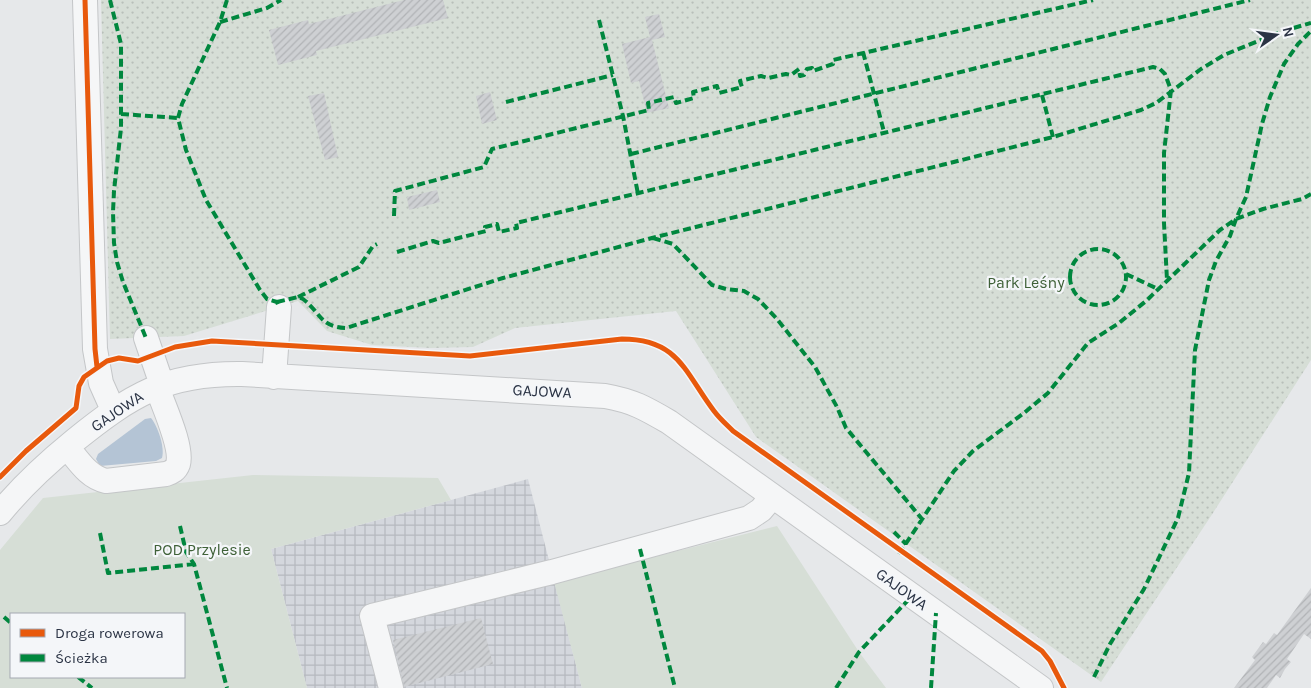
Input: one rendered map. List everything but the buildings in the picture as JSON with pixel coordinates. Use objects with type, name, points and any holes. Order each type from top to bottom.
[{"type":"street","points":[[85,0],[95,349],[101,383],[113,410]]},
{"type":"street","points":[[274,377],[279,307]]},
{"type":"street","points":[[67,447],[91,475],[106,481],[166,474],[173,471],[177,466],[179,448],[146,338]]},
{"type":"street","name":"GAJOWA","points":[[0,512],[27,482],[113,410],[127,401],[159,386],[192,377],[217,374],[274,377],[584,394],[628,400],[645,407],[669,422],[1041,688]]},
{"type":"street","points":[[391,688],[372,616],[552,572],[749,518],[761,510],[772,496]]},
{"type":"shaded area","points":[[528,479],[582,688],[307,688],[271,549]]},
{"type":"green space","name":"Park Leśny","points":[[101,0],[1311,0],[1311,360],[1101,682],[756,437],[676,311],[515,328],[473,347],[431,348],[372,345],[327,331],[298,301],[184,336],[110,339]]},
{"type":"green space","name":"POD Przylesie","points":[[253,475],[438,478],[451,500],[271,549],[307,688],[0,688],[0,550],[43,498]]},
{"type":"green space","points":[[777,526],[859,652],[886,688],[582,688],[554,582]]},
{"type":"water","points":[[151,418],[160,437],[163,448],[162,458],[156,461],[100,466],[96,459],[98,454],[145,419]]},
{"type":"marked path","points":[[110,0],[121,44],[121,128],[114,191],[114,243],[123,282],[146,338]]},
{"type":"marked path","points":[[227,0],[220,22],[182,104],[178,118],[186,150],[206,200],[260,290],[267,299],[277,302],[279,307]]},
{"type":"marked path","points":[[220,22],[267,8],[281,0]]},
{"type":"marked path","points":[[394,216],[395,191],[484,167],[492,149],[649,110],[648,103],[674,97],[676,103],[694,98],[693,92],[717,86],[719,93],[742,87],[740,81],[761,76],[768,78],[786,74],[791,75],[799,69],[800,76],[804,75],[807,69],[812,68],[813,71],[833,64],[833,60],[1093,0]]},
{"type":"marked path","points":[[631,154],[1250,0]]},
{"type":"marked path","points":[[599,20],[623,116],[638,194]]},
{"type":"marked path","points":[[277,302],[298,297],[309,304],[326,322],[337,327],[346,328],[503,278],[652,238],[1053,137],[1141,110],[1156,103],[1201,69],[1224,55],[1283,31],[1311,23]]},
{"type":"marked path","points":[[1094,677],[1110,644],[1144,589],[1178,518],[1189,473],[1195,350],[1209,280],[1246,197],[1270,97],[1284,64],[1298,44],[1311,31]]},
{"type":"marked path","points":[[863,52],[884,132]]},
{"type":"marked path","points":[[397,252],[433,241],[439,243],[486,231],[485,227],[497,224],[499,232],[517,228],[516,223],[1153,67],[1160,69],[1165,74],[1171,90],[1164,153],[1164,223],[1167,280]]},
{"type":"marked path","points":[[506,102],[613,75]]},
{"type":"marked path","points":[[1042,95],[1053,137]]},
{"type":"marked path","points":[[121,114],[178,118]]},
{"type":"marked path","points":[[899,554],[954,471],[973,451],[1048,393],[1088,343],[1119,323],[1146,301],[1220,230],[1236,219],[1263,209],[1302,199],[1311,194]]},
{"type":"marked path","points":[[653,238],[673,244],[712,285],[744,291],[758,299],[777,319],[815,367],[846,428],[922,519]]},
{"type":"marked path","points":[[298,297],[359,267],[373,246],[377,244]]},
{"type":"marked path","points":[[1098,249],[1109,251],[1118,257],[1124,266],[1126,277],[1124,288],[1118,297],[1109,303],[1098,305],[1087,303],[1078,297],[1072,288],[1070,277],[1072,266],[1078,257],[1087,251],[1098,249]]},
{"type":"marked path","points":[[1126,274],[1158,289]]},
{"type":"marked path","points":[[180,526],[186,552],[194,564],[227,688]]},
{"type":"marked path","points":[[894,532],[906,544]]},
{"type":"marked path","points":[[100,533],[108,573],[194,564]]},
{"type":"marked path","points":[[640,549],[675,688]]},
{"type":"marked path","points":[[836,688],[859,652],[912,596]]},
{"type":"marked path","points":[[931,688],[936,613]]},
{"type":"marked path","points":[[4,617],[10,622]]},
{"type":"marked path","points":[[79,678],[92,688]]},
{"type":"cycle path","points":[[85,0],[97,367]]},
{"type":"cycle path","points":[[0,477],[26,451],[76,408],[79,386],[84,377],[107,361],[119,358],[138,361],[175,347],[212,341],[470,356],[622,339],[641,341],[656,345],[669,352],[679,361],[714,411],[733,431],[1042,651],[1050,661],[1064,688]]}]
